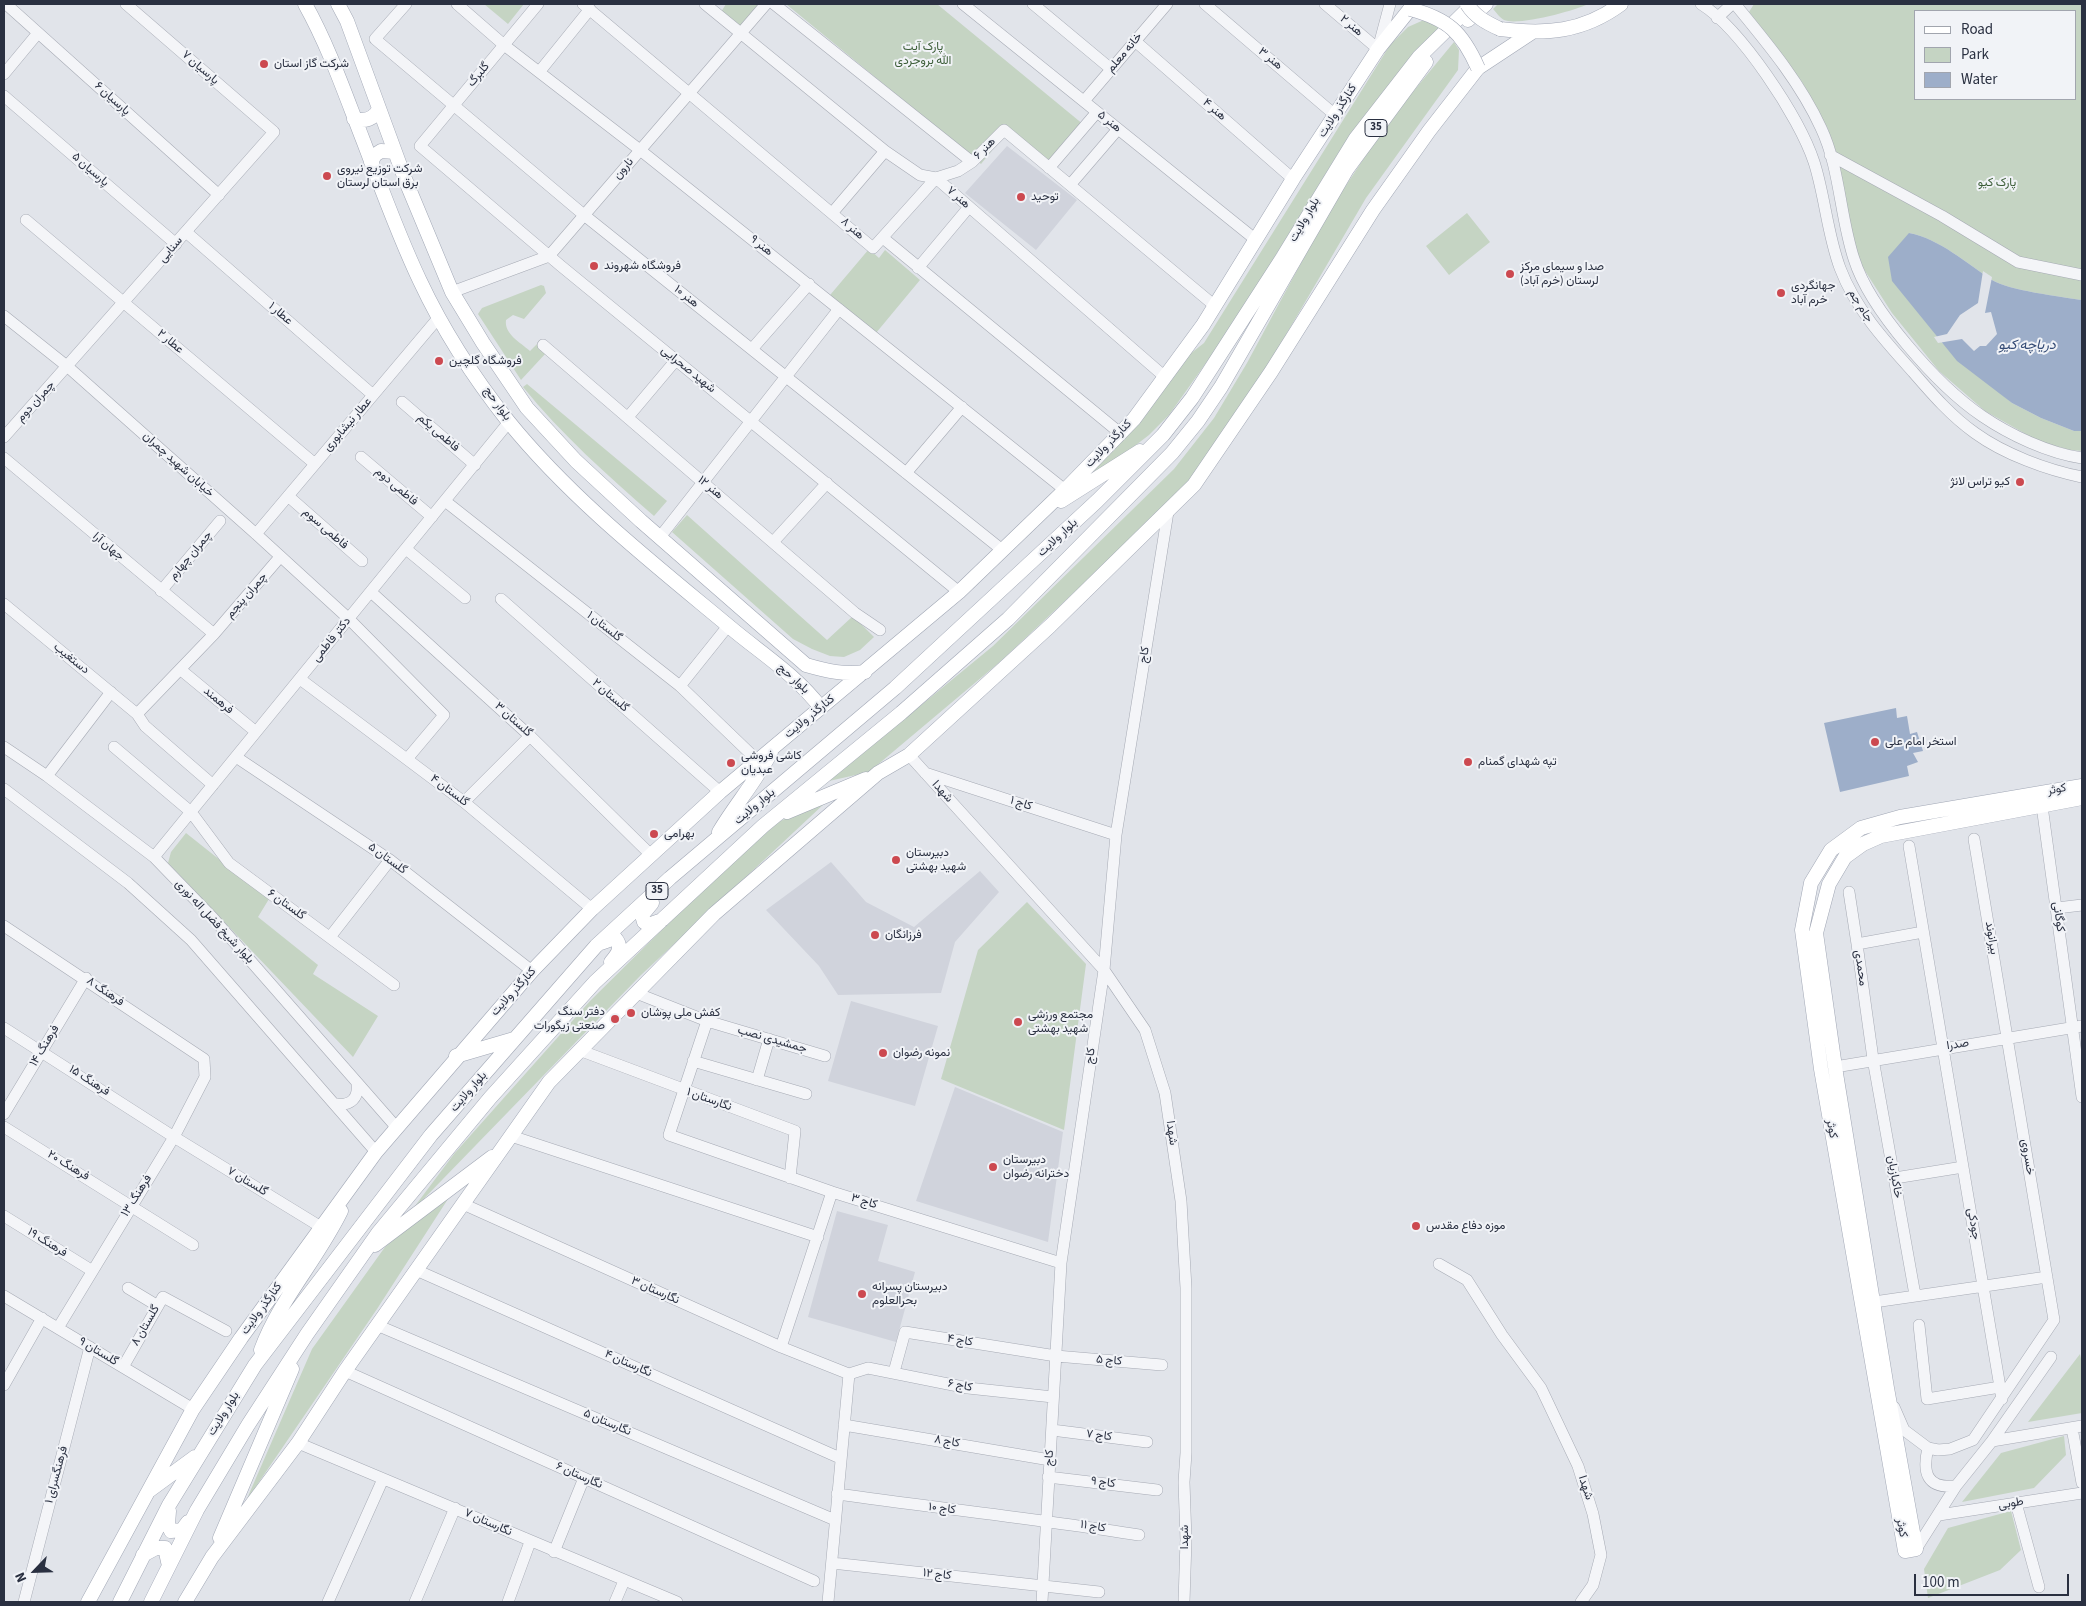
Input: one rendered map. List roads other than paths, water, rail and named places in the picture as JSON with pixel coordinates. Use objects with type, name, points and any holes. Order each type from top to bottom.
[{"type":"main road","name":"بلوار حج","points":[[305,4],[333,64],[420,281],[463,357],[510,422],[547,464],[616,530],[728,626],[788,672],[806,689],[821,708]]},
{"type":"main road","name":"بلوار حج","points":[[338,4],[347,21],[395,152],[452,292],[483,343],[527,408],[576,461],[806,665],[849,674],[866,672]]},
{"type":"main road","points":[[1467,4],[1472,12],[1500,29],[1531,33],[1560,31],[1587,24],[1621,4]]},
{"type":"main road","name":"بلوار ولایت","points":[[120,1602],[169,1505],[255,1365],[394,1181],[515,1038],[596,946],[670,878],[903,681],[1090,508],[1163,436],[1192,398],[1218,358],[1356,138],[1419,57],[1473,4]]},
{"type":"main road","name":"بلوار ولایت","points":[[151,1602],[197,1510],[248,1425],[307,1334],[364,1252],[490,1098],[595,982],[763,826],[1008,618],[1172,453],[1221,388],[1347,169],[1422,67],[1486,4]]},
{"type":"main road","points":[[1412,6],[1433,15],[1453,28],[1468,46],[1478,68]]},
{"type":"main road","name":"کنارگذر ولایت","points":[[88,1602],[145,1494],[193,1409],[241,1338],[376,1152],[456,1056],[532,971],[592,909],[650,854],[757,760],[866,672],[959,592],[1001,549],[1065,490],[1134,419],[1215,306],[1293,179],[1378,49],[1412,6]]},
{"type":"main road","points":[[777,816],[878,774],[909,755],[1050,626],[1194,485],[1229,436],[1373,210],[1429,131],[1478,68],[1531,33]]},
{"type":"main road","points":[[354,119],[368,120],[375,116],[379,109]]},
{"type":"main road","points":[[371,162],[375,155],[381,151],[395,152]]},
{"type":"main road","points":[[1047,506],[1065,499],[1163,436]]},
{"type":"main road","points":[[788,672],[799,670],[800,659]]},
{"type":"main road","points":[[714,842],[741,797],[764,766],[774,746]]},
{"type":"main road","points":[[212,1557],[298,1443],[345,1371],[379,1326],[416,1270],[549,1082],[714,914],[878,774]]},
{"type":"main road","name":"کوثر","points":[[2082,786],[1985,809],[1881,836],[1864,844],[1845,858],[1829,884],[1816,933],[1868,1303],[1905,1551],[1916,1549],[1887,1388],[1868,1303],[1821,1069],[1802,930],[1811,883],[1832,850],[1861,828],[1900,817],[1985,809],[2042,806],[2082,798]]},
{"type":"main road","points":[[666,918],[648,925],[641,918],[643,912],[670,878]]},
{"type":"main road","points":[[595,982],[620,948],[614,938],[609,938],[596,946]]},
{"type":"main road","points":[[456,1056],[515,1038]]},
{"type":"main road","points":[[1821,1069],[1835,1067]]},
{"type":"main road","points":[[364,1252],[501,1150]]},
{"type":"main road","points":[[255,1365],[270,1326],[329,1236],[357,1176]]},
{"type":"main road","points":[[188,1601],[212,1557],[307,1334]]},
{"type":"main road","points":[[145,1494],[200,1454]]},
{"type":"main road","points":[[169,1505],[168,1525],[170,1531],[174,1532],[182,1530],[197,1510]]},
{"type":"main road","points":[[143,1555],[156,1548],[165,1548],[169,1566]]},
{"type":"street","name":"پارسیان ۶","points":[[6,4],[219,195]]},
{"type":"street","name":"پارسیان ۷","points":[[126,4],[274,132]]},
{"type":"street","name":"هنر ۱۰","points":[[406,4],[375,38],[584,215],[1001,549]]},
{"type":"street","name":"هنر ۹","points":[[457,4],[504,44],[809,284],[1065,490]]},
{"type":"street","name":"گلبرگ","points":[[420,146],[538,4]]},
{"type":"street","name":"هنر ۷","points":[[705,4],[885,151],[920,175],[936,178],[1165,376]]},
{"type":"street","name":"نارون","points":[[452,292],[549,256],[766,4]]},
{"type":"street","name":"هنر ۶","points":[[774,4],[972,162],[1004,130],[1215,306]]},
{"type":"street","name":"هنر ۵","points":[[963,4],[1256,240]]},
{"type":"street","points":[[1033,4],[1111,69]]},
{"type":"street","name":"هنر ۳","points":[[1205,4],[1335,115]]},
{"type":"street","name":"هنر ۲","points":[[1325,4],[1378,49]]},
{"type":"street","points":[[1378,49],[1390,4]]},
{"type":"street","name":"جام جم","points":[[1701,4],[1717,18],[1760,66],[1805,137],[1822,191],[1829,233],[1840,268],[1853,297],[1874,328],[1948,411],[1975,433],[2026,458],[2066,474],[2082,477]]},
{"type":"street","points":[[1717,18],[1734,4]]},
{"type":"street","name":"جام جم","points":[[1734,4],[1796,81],[1822,129],[1830,155],[1845,230],[1855,262],[1867,287],[1902,336],[1955,395],[1982,416],[2009,432],[2036,444],[2069,456],[2082,458]]},
{"type":"street","name":"خانه معلم","points":[[1084,102],[1135,41],[1162,5]]},
{"type":"street","points":[[540,71],[586,6]]},
{"type":"street","name":"هنر ۸","points":[[586,6],[873,248],[883,238],[1120,432]]},
{"type":"street","points":[[4,74],[38,33]]},
{"type":"street","name":"هنر ۴","points":[[1135,41],[1293,179]]},
{"type":"street","name":"پارسیان ۵","points":[[4,96],[176,244]]},
{"type":"street","points":[[1049,168],[1098,112]]},
{"type":"street","points":[[1070,185],[1118,129]]},
{"type":"street","name":"سنایی","points":[[68,367],[274,132]]},
{"type":"street","name":"شهید صحرایی","points":[[420,146],[549,256],[959,592]]},
{"type":"street","points":[[832,212],[885,151]]},
{"type":"street","points":[[1830,155],[1942,216],[2018,262],[2082,275]]},
{"type":"street","points":[[883,238],[936,178],[958,171],[972,162]]},
{"type":"street","points":[[918,268],[969,207]]},
{"type":"street","name":"عطار ۲","points":[[26,220],[315,464]]},
{"type":"street","name":"عطار ۱","points":[[186,232],[373,396]]},
{"type":"street","points":[[752,349],[809,284]]},
{"type":"street","points":[[660,537],[839,309]]},
{"type":"street","name":"خیابان شهید چمران","points":[[4,316],[68,367],[349,618],[444,715],[407,759]]},
{"type":"street","name":"عطار نیشابوری","points":[[256,534],[439,317]]},
{"type":"street","name":"هنر ۱۲","points":[[543,345],[774,541],[855,613],[880,630]]},
{"type":"street","points":[[628,417],[676,360]]},
{"type":"street","name":"چمران دوم","points":[[4,437],[68,367]]},
{"type":"street","name":"فاطمی یکم","points":[[402,402],[475,464]]},
{"type":"street","points":[[906,473],[962,407]]},
{"type":"street","name":"دکتر فاطمی","points":[[154,857],[510,422]]},
{"type":"street","name":"فاطمی دوم","points":[[361,457],[432,517]]},
{"type":"street","name":"جهان آرا","points":[[4,458],[214,634]]},
{"type":"street","points":[[774,541],[827,484]]},
{"type":"street","name":"فاطمی سوم","points":[[288,496],[362,561]]},
{"type":"street","name":"گلستان ۱","points":[[445,501],[680,686],[757,760]]},
{"type":"street","name":"کاج","points":[[1042,1602],[1061,1263],[1104,970],[1116,835],[1168,512]]},
{"type":"street","name":"چمران چهارم","points":[[161,591],[220,521]]},
{"type":"street","points":[[406,549],[465,598]]},
{"type":"street","name":"چمران پنجم","points":[[137,714],[214,634],[280,557]]},
{"type":"street","name":"گلستان ۳","points":[[371,592],[530,736],[650,854]]},
{"type":"street","name":"گلستان ۲","points":[[501,599],[720,792]]},
{"type":"street","name":"دستغیب","points":[[4,604],[137,714],[145,726],[213,785]]},
{"type":"street","points":[[680,686],[728,626]]},
{"type":"street","name":"فرهمند","points":[[181,670],[256,732]]},
{"type":"street","name":"گلستان ۴","points":[[300,679],[464,802],[592,909]]},
{"type":"street","points":[[46,776],[111,692]]},
{"type":"street","points":[[464,802],[530,736]]},
{"type":"street","name":"بلوار شیخ فضل اله نوری","points":[[4,747],[154,857],[219,925],[397,1128]]},
{"type":"street","name":"گلستان ۶","points":[[114,747],[190,812],[230,863],[394,985]]},
{"type":"street","name":"شهدا","points":[[909,755],[1104,970],[1145,1030],[1165,1093],[1181,1201],[1186,1288],[1186,1453],[1184,1482],[1186,1540],[1184,1602]]},
{"type":"street","name":"گلستان ۵","points":[[236,756],[390,860],[532,971]]},
{"type":"street","name":"کاج ۱","points":[[925,773],[1116,835]]},
{"type":"street","points":[[4,789],[128,883],[191,940],[376,1152]]},
{"type":"street","name":"کوگانی","points":[[2042,806],[2057,908],[2078,1027],[2082,1097]]},
{"type":"street","name":"بیرانوند","points":[[1974,839],[2007,1038]]},
{"type":"street","points":[[1909,846],[1943,1048]]},
{"type":"street","points":[[330,937],[390,860]]},
{"type":"street","points":[[1849,892],[1857,944]]},
{"type":"street","points":[[2057,908],[2082,904]]},
{"type":"street","name":"فرهنگ ۸","points":[[4,926],[86,978],[204,1059]]},
{"type":"street","name":"محمدی","points":[[1873,1059],[1857,944],[1923,932]]},
{"type":"street","name":"فرهنگ ۱۴","points":[[4,1114],[86,978]]},
{"type":"street","name":"جمشیدی نصب","points":[[636,993],[707,1021],[824,1056]]},
{"type":"street","points":[[683,1090],[707,1021]]},
{"type":"street","name":"صدرا","points":[[1835,1067],[1873,1059],[2078,1027]]},
{"type":"street","name":"فرهنگ ۱۵","points":[[4,1028],[42,1050],[174,1136]]},
{"type":"street","name":"خسروی","points":[[2002,1399],[2054,1320],[2007,1038]]},
{"type":"street","points":[[757,1080],[769,1039]]},
{"type":"street","name":"جودکی","points":[[1943,1048],[2002,1399]]},
{"type":"street","name":"نگارستان ۱","points":[[579,1050],[795,1131],[790,1178]]},
{"type":"street","name":"فرهنگ ۱۳","points":[[58,1328],[91,1270],[174,1136],[205,1077],[204,1059]]},
{"type":"street","name":"خاکبازیان","points":[[1873,1059],[1915,1295]]},
{"type":"street","points":[[693,1061],[806,1094]]},
{"type":"street","points":[[336,1104],[345,1105],[354,1100],[358,1092],[357,1083]]},
{"type":"street","name":"کاج ۳","points":[[683,1090],[669,1135],[832,1192],[1061,1263]]},
{"type":"street","name":"فرهنگ ۲۰","points":[[4,1127],[132,1205],[193,1245]]},
{"type":"street","name":"گلستان ۷","points":[[174,1136],[321,1227]]},
{"type":"street","points":[[511,1136],[818,1237]]},
{"type":"street","points":[[1895,1178],[1963,1167]]},
{"type":"street","points":[[781,1347],[832,1192]]},
{"type":"street","name":"نگارستان ۳","points":[[463,1204],[781,1347],[849,1374]]},
{"type":"street","name":"فرهنگ ۱۹","points":[[4,1216],[91,1270]]},
{"type":"street","name":"شهدا","points":[[1439,1264],[1467,1280],[1502,1335],[1541,1388],[1578,1466],[1593,1514],[1601,1555],[1594,1585],[1580,1602]]},
{"type":"street","name":"نگارستان ۴","points":[[416,1270],[840,1458]]},
{"type":"street","points":[[1868,1303],[2047,1277]]},
{"type":"street","points":[[128,1288],[158,1306]]},
{"type":"street","name":"گلستان ۹","points":[[4,1296],[193,1409]]},
{"type":"street","name":"گلستان ۸","points":[[122,1367],[163,1297],[226,1331]]},
{"type":"street","points":[[4,1384],[42,1318]]},
{"type":"street","points":[[1919,1325],[1927,1399],[2000,1386]]},
{"type":"street","name":"نگارستان ۵","points":[[379,1326],[835,1520]]},
{"type":"street","name":"کاج ۴","points":[[894,1372],[905,1332],[1056,1356]]},
{"type":"street","name":"فرهنگسرای ۱","points":[[24,1602],[90,1347]]},
{"type":"street","name":"کاج ۵","points":[[1056,1356],[1162,1365]]},
{"type":"street","points":[[1916,1549],[1956,1486],[1992,1441],[2051,1357]]},
{"type":"street","name":"کاج ۶","points":[[849,1374],[868,1368],[968,1388],[1053,1397]]},
{"type":"street","name":"نگارستان ۶","points":[[345,1371],[814,1581]]},
{"type":"street","points":[[828,1602],[849,1374]]},
{"type":"street","points":[[1887,1388],[1904,1430],[1928,1448],[1938,1450],[1962,1446],[1973,1440],[2002,1399]]},
{"type":"street","name":"کاج ۸","points":[[844,1425],[1050,1460]]},
{"type":"street","points":[[1992,1441],[2077,1427],[2082,1483]]},
{"type":"street","name":"کاج ۷","points":[[1052,1430],[1147,1442]]},
{"type":"street","name":"نگارستان ۷","points":[[298,1443],[455,1508],[530,1542],[677,1602]]},
{"type":"street","points":[[1928,1448],[1924,1462],[1932,1482],[1940,1487],[1956,1486]]},
{"type":"street","name":"کاج ۹","points":[[1048,1476],[1157,1490]]},
{"type":"street","points":[[554,1552],[584,1478]]},
{"type":"street","points":[[328,1602],[383,1479]]},
{"type":"street","name":"طوبی","points":[[1939,1515],[2082,1493]]},
{"type":"street","name":"کاج ۱۰","points":[[838,1494],[944,1509],[1046,1520]]},
{"type":"street","points":[[2016,1503],[2038,1587]]},
{"type":"street","points":[[415,1602],[455,1508]]},
{"type":"street","name":"کاج ۱۱","points":[[1046,1520],[1139,1535]]},
{"type":"street","points":[[508,1602],[530,1542]]},
{"type":"street","name":"کاج ۱۲","points":[[832,1563],[1099,1592]]},
{"type":"street","points":[[615,1602],[624,1581]]},
{"type":"water","name":"دریاچه کیو","points":[[1909,233],[1931,240],[1942,246],[1999,284],[2035,293],[2082,300],[2082,431],[2074,431],[2041,418],[2012,403],[1957,361],[1892,281],[1888,257]]},
{"type":"water","name":"استخر امام علی","points":[[1896,708],[1897,718],[1907,716],[1910,734],[1917,732],[1923,751],[1913,753],[1918,762],[1907,766],[1909,776],[1840,792],[1824,723]]},
{"type":"place","name":"شرکت گاز استان","points":[[264,64]]},
{"type":"place","name":"شرکت توزیع نیروی برق استان لرستان","points":[[327,176]]},
{"type":"place","name":"توحید","points":[[1021,197]]},
{"type":"place","name":"فروشگاه شهروند","points":[[594,266]]},
{"type":"place","name":"صدا و سیمای مرکز لرستان (خرم آباد)","points":[[1510,274]]},
{"type":"place","name":"جهانگردى خرم آباد","points":[[1781,293]]},
{"type":"place","name":"فروشگاه گلچین","points":[[439,361]]},
{"type":"place","name":"کیو تراس لانژ","points":[[2020,482]]},
{"type":"place","name":"استخر امام علی","points":[[1875,742]]},
{"type":"place","name":"تپه شهدای گمنام","points":[[1468,762]]},
{"type":"place","name":"کاشی فروشی عبدیان","points":[[731,763]]},
{"type":"place","name":"بهرامی","points":[[654,834]]},
{"type":"place","name":"دبیرستان شهید بهشتی","points":[[896,860]]},
{"type":"place","name":"فرزانگان","points":[[875,935]]},
{"type":"place","name":"کفش ملی پوشان","points":[[631,1013]]},
{"type":"place","name":"دفتر سنگ صنعتی زیگورات","points":[[615,1019]]},
{"type":"place","name":"مجتمع ورزشی شهید بهشتی","points":[[1018,1022]]},
{"type":"place","name":"نمونه رضوان","points":[[883,1053]]},
{"type":"place","name":"دبیرستان دخترانه رضوان","points":[[993,1167]]},
{"type":"place","name":"موزه دفاع مقدس","points":[[1416,1226]]},
{"type":"place","name":"دبیرستان پسرانه بحرالعلوم","points":[[862,1294]]},
{"type":"park label","name":"پارک آیت الله بروجردی","points":[[923,54]]},
{"type":"park label","name":"پارک کیو","points":[[1997,183]]}]
